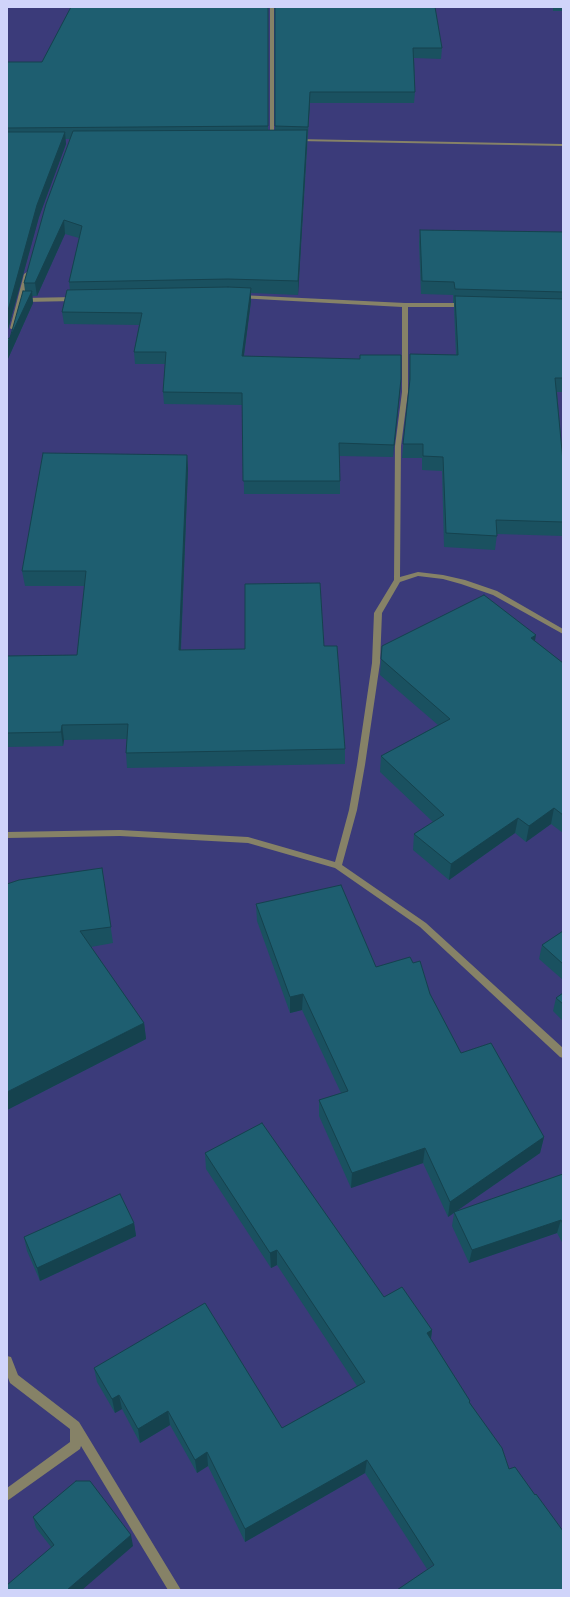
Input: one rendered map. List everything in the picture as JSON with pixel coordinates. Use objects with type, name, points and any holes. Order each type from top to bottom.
[{"type":"street","points":[[272,7],[272,140]]},
{"type":"street","points":[[264,140],[280,140]]},
{"type":"street","points":[[295,140],[563,145]]},
{"type":"street","points":[[11,336],[28,270]]},
{"type":"street","points":[[236,296],[405,305],[468,306]]},
{"type":"street","points":[[20,300],[84,299]]},
{"type":"street","points":[[338,866],[353,810],[361,765],[376,663],[378,614],[397,580],[398,446],[405,392],[405,305]]},
{"type":"street","points":[[397,580],[418,574],[444,577],[495,592],[563,632]]},
{"type":"street","points":[[7,835],[120,833],[248,840],[338,866],[423,925],[563,1054]]},
{"type":"street","points":[[7,1361],[14,1379],[75,1426],[175,1590]]},
{"type":"street","points":[[7,1495],[76,1445],[75,1426]]},
{"type":"building","points":[[71,7],[268,7],[268,126],[7,128],[7,62],[42,62]]},
{"type":"building","points":[[275,7],[435,7],[442,48],[413,48],[415,92],[310,92],[308,127],[275,126]]},
{"type":"building","points":[[307,130],[298,281],[228,279],[69,282],[82,226],[64,220],[35,283],[24,283],[46,204],[73,131]]},
{"type":"building","points":[[7,132],[65,132],[37,205],[7,314]]},
{"type":"building","points":[[420,230],[563,232],[563,292],[455,289],[454,282],[422,281]]},
{"type":"building","points":[[228,287],[251,288],[242,356],[360,359],[360,355],[401,355],[401,379],[394,445],[339,443],[340,481],[243,481],[242,393],[163,392],[166,352],[134,352],[142,313],[62,312],[67,290]]},
{"type":"building","points":[[23,291],[32,291],[10,337]]},
{"type":"building","points":[[455,296],[563,299],[563,378],[555,378],[563,461],[563,522],[496,520],[497,536],[446,533],[443,457],[423,456],[423,444],[403,444],[410,379],[410,354],[458,355]]},
{"type":"building","points":[[43,453],[187,455],[179,650],[245,649],[245,584],[320,583],[324,646],[337,646],[345,749],[126,753],[128,724],[62,725],[61,732],[7,733],[7,656],[77,655],[86,571],[22,571]]},
{"type":"building","points":[[484,595],[536,635],[531,638],[563,663],[563,815],[554,808],[529,826],[518,818],[451,864],[414,834],[444,815],[381,756],[450,719],[381,659],[382,646]]},
{"type":"building","points":[[102,868],[111,927],[80,931],[144,1023],[7,1092],[7,884],[19,880]]},
{"type":"building","points":[[341,885],[376,967],[410,957],[413,963],[420,961],[430,994],[461,1053],[491,1043],[544,1137],[450,1202],[425,1148],[352,1173],[319,1100],[348,1091],[303,994],[290,997],[256,904]]},
{"type":"building","points":[[563,931],[563,964],[542,945]]},
{"type":"building","points":[[563,993],[563,1004],[556,998]]},
{"type":"building","points":[[262,1123],[384,1297],[402,1287],[432,1330],[427,1333],[470,1401],[469,1402],[502,1448],[509,1469],[515,1467],[563,1531],[563,1590],[397,1590],[434,1565],[367,1460],[245,1529],[207,1452],[195,1460],[168,1411],[138,1429],[119,1395],[112,1399],[94,1368],[205,1303],[282,1428],[365,1382],[277,1250],[270,1253],[205,1153]]},
{"type":"building","points":[[563,1174],[563,1224],[561,1220],[472,1250],[454,1212]]},
{"type":"building","points":[[120,1194],[134,1223],[37,1268],[24,1237]]},
{"type":"building","points":[[76,1481],[90,1481],[131,1535],[67,1590],[7,1590],[7,1585],[54,1545],[33,1517]]}]
